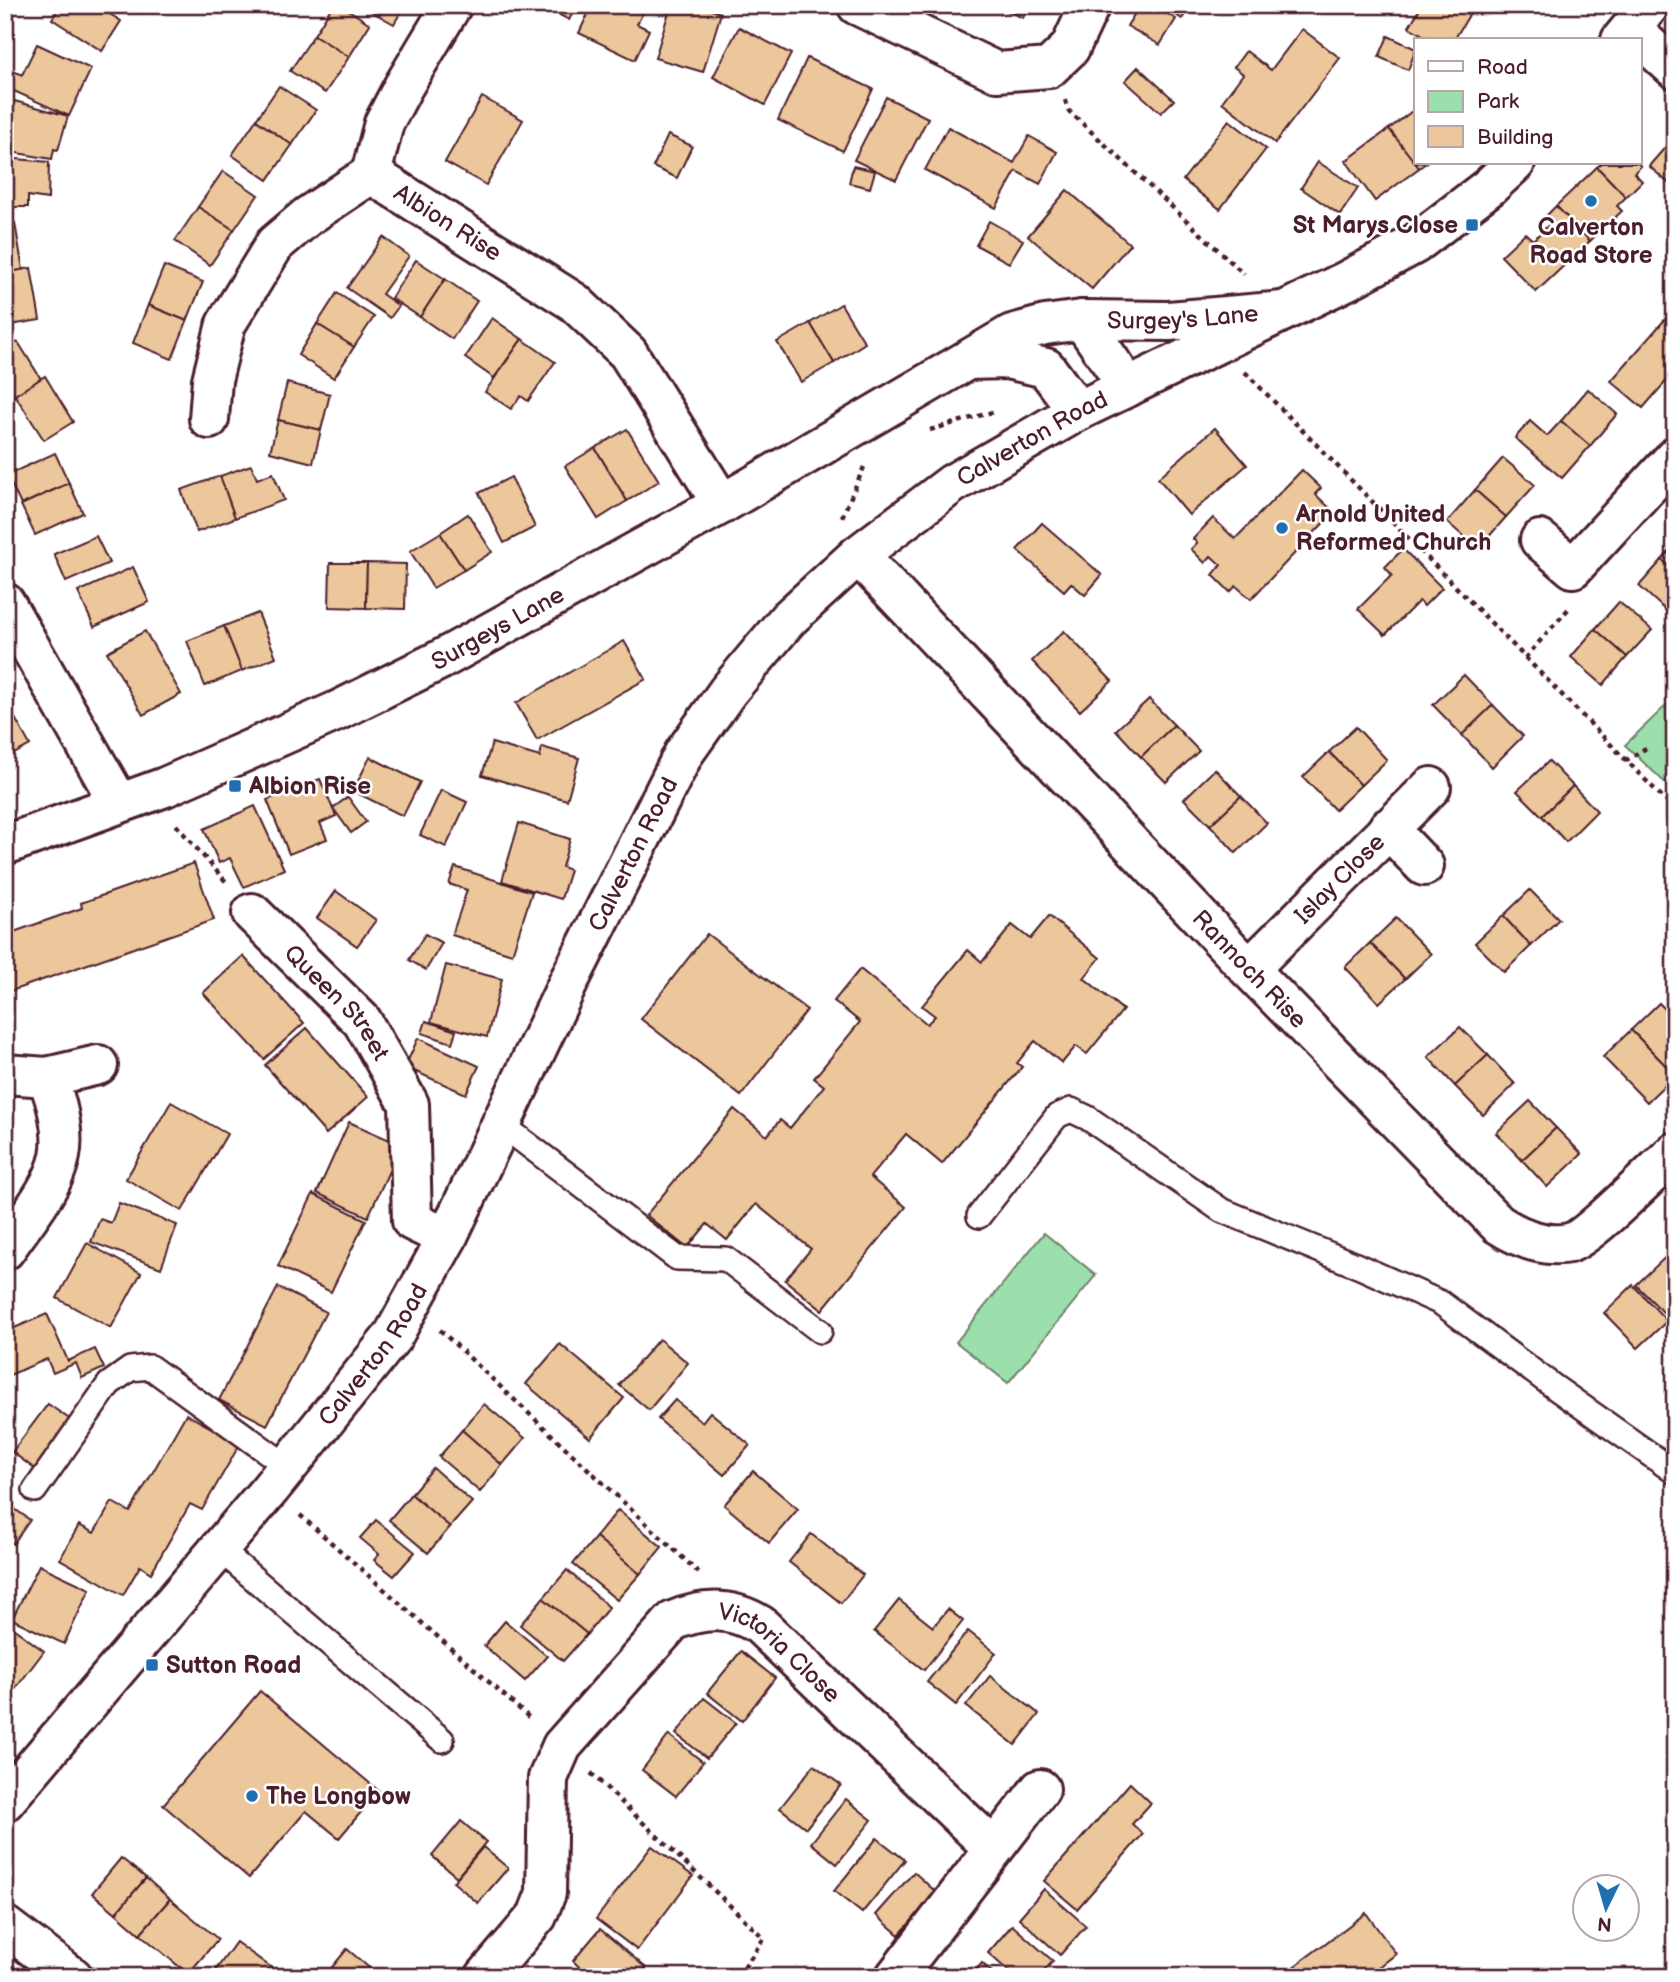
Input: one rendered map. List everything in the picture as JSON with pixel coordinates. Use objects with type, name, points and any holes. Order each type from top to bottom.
[{"type":"street","points":[[371,174],[384,123],[402,87],[452,5]]},
{"type":"street","points":[[857,5],[998,72],[1049,68],[1070,48],[1090,5]]},
{"type":"street","points":[[1634,25],[1675,69]]},
{"type":"street","name":"Calverton Road","points":[[5,1801],[279,1478],[393,1336],[447,1238],[570,979],[684,753],[728,691],[788,620],[848,542],[1077,411],[1348,280],[1415,244],[1489,187],[1514,164]]},
{"type":"street","name":"Albion Rise","points":[[209,419],[212,380],[226,324],[275,244],[308,216],[371,174],[573,302],[610,336],[628,353],[722,504]]},
{"type":"street","name":"Surgey's Lane","points":[[966,360],[1012,334],[1045,325],[1082,320],[1169,321],[1283,311]]},
{"type":"street","name":"Surgey's Lane","points":[[1082,320],[1128,387]]},
{"type":"street","points":[[966,360],[1007,359],[1046,368],[1077,411]]},
{"type":"street","name":"Surgeys Lane","points":[[5,845],[165,787],[337,711],[440,660],[722,504],[966,360]]},
{"type":"street","points":[[1540,540],[1573,568],[1675,457]]},
{"type":"street","name":"Rannoch Rise","points":[[848,542],[1249,969],[1498,1224],[1515,1235],[1553,1244],[1572,1242],[1589,1230],[1675,1152]]},
{"type":"street","points":[[5,603],[119,803]]},
{"type":"street","name":"Islay Close","points":[[1249,969],[1431,787]]},
{"type":"street","points":[[1388,828],[1424,866]]},
{"type":"street","name":"Queen Street","points":[[252,913],[362,1021],[375,1041],[408,1104],[412,1220],[447,1238]]},
{"type":"street","points":[[5,1074],[47,1077],[98,1065]]},
{"type":"street","points":[[5,1250],[50,1183],[60,1155],[57,1103],[47,1077]]},
{"type":"street","name":"Victoria Close","points":[[485,1977],[537,1916],[546,1893],[548,1778],[562,1746],[673,1621],[691,1613],[734,1613],[760,1625],[993,1848]]},
{"type":"street","points":[[895,1977],[1040,1789]]},
{"type":"street","points":[[5,1926],[72,1977]]},
{"type":"lane","points":[[979,1216],[1057,1116],[1071,1111],[1088,1118],[1221,1210],[1441,1303],[1675,1472]]},
{"type":"lane","points":[[502,1125],[677,1258],[726,1259],[820,1331]]},
{"type":"lane","points":[[35,1490],[109,1384],[130,1369],[150,1367],[279,1478]]},
{"type":"lane","points":[[218,1548],[442,1740]]},
{"type":"path","points":[[1049,68],[1069,111],[1283,311]]},
{"type":"path","points":[[1218,344],[1675,810]]},
{"type":"path","points":[[926,431],[1006,408]]},
{"type":"path","points":[[848,542],[867,458]]},
{"type":"path","points":[[1525,658],[1575,602],[1573,568]]},
{"type":"path","points":[[1625,761],[1646,748]]},
{"type":"path","points":[[165,787],[176,825],[252,913]]},
{"type":"path","points":[[412,1304],[698,1572],[734,1613]]},
{"type":"path","points":[[279,1478],[764,1938],[738,1977]]},
{"type":"green space","points":[[1675,697],[1675,792],[1625,745]]},
{"type":"green space","points":[[1044,1233],[1096,1275],[1008,1383],[956,1342]]},
{"type":"building","points":[[61,5],[95,5],[121,21],[102,51],[52,19]]},
{"type":"building","points":[[333,5],[341,5],[370,24],[349,57],[314,35]]},
{"type":"building","points":[[360,5],[405,5],[394,24]]},
{"type":"building","points":[[541,5],[577,5],[569,20]]},
{"type":"building","points":[[592,5],[647,5],[637,24],[649,30],[635,60],[579,33]]},
{"type":"building","points":[[671,5],[697,5],[721,13],[703,72],[655,58]]},
{"type":"building","points":[[995,5],[1029,5],[1023,18]]},
{"type":"building","points":[[1140,5],[1153,5],[1176,19],[1160,45],[1127,26]]},
{"type":"building","points":[[1162,5],[1191,5],[1182,19]]},
{"type":"building","points":[[1422,5],[1475,5],[1455,38],[1428,38],[1409,27]]},
{"type":"building","points":[[739,27],[791,54],[765,105],[713,77]]},
{"type":"building","points":[[1302,29],[1340,58],[1275,143],[1222,102],[1243,74],[1234,67],[1246,51],[1271,70]]},
{"type":"building","points":[[314,35],[349,57],[325,93],[290,71]]},
{"type":"building","points":[[1388,36],[1414,48],[1408,70],[1379,57]]},
{"type":"building","points":[[37,44],[91,69],[69,116],[5,87],[11,70],[22,75]]},
{"type":"building","points":[[807,58],[873,89],[843,151],[778,120]]},
{"type":"building","points":[[1138,67],[1174,100],[1161,113],[1125,81]]},
{"type":"building","points":[[279,86],[316,110],[292,145],[256,120]]},
{"type":"building","points":[[482,97],[523,120],[486,185],[445,162]]},
{"type":"building","points":[[886,97],[928,118],[896,180],[854,160]]},
{"type":"building","points":[[11,100],[68,116],[58,150],[54,149],[52,159],[5,151],[5,122]]},
{"type":"building","points":[[1414,110],[1414,162],[1389,129]]},
{"type":"building","points":[[256,120],[292,145],[268,180],[232,155]]},
{"type":"building","points":[[1229,120],[1266,149],[1220,209],[1183,180]]},
{"type":"building","points":[[948,127],[1014,163],[1029,136],[1057,152],[1040,184],[1016,171],[996,208],[925,170]]},
{"type":"building","points":[[1389,129],[1419,168],[1375,201],[1346,161]]},
{"type":"building","points":[[668,135],[692,146],[677,178],[653,167]]},
{"type":"building","points":[[1675,136],[1675,189],[1649,166]]},
{"type":"building","points":[[5,158],[49,162],[48,199],[28,196],[28,207],[5,207]]},
{"type":"building","points":[[1318,162],[1358,188],[1340,215],[1301,188]]},
{"type":"building","points":[[1601,164],[1638,164],[1641,166],[1634,173],[1642,181],[1626,197],[1597,167]]},
{"type":"building","points":[[853,166],[875,171],[870,188],[849,183]]},
{"type":"building","name":"Calverton Road Store","points":[[1597,167],[1626,197],[1617,206],[1622,211],[1590,241],[1556,206]]},
{"type":"building","points":[[223,171],[258,195],[234,230],[198,207]]},
{"type":"building","points":[[1067,190],[1130,244],[1092,289],[1028,236]]},
{"type":"building","points":[[1556,206],[1590,241],[1536,292],[1501,256],[1525,233],[1533,240],[1553,221],[1547,215]]},
{"type":"building","points":[[198,207],[234,230],[210,265],[175,241]]},
{"type":"building","points":[[5,211],[8,211],[10,224],[15,223],[23,270],[5,273]]},
{"type":"building","points":[[989,221],[1023,240],[1009,263],[976,245]]},
{"type":"building","points":[[383,237],[409,256],[382,294],[399,306],[390,318],[347,288]]},
{"type":"building","points":[[416,260],[445,279],[420,317],[391,298]]},
{"type":"building","points":[[164,266],[203,282],[187,321],[148,305]]},
{"type":"building","points":[[31,268],[40,320],[5,326],[5,273]]},
{"type":"building","points":[[445,279],[477,301],[452,339],[420,317]]},
{"type":"building","points":[[337,293],[374,317],[354,347],[317,324]]},
{"type":"building","points":[[841,304],[865,343],[834,363],[810,323]]},
{"type":"building","points":[[148,305],[187,321],[172,359],[133,343]]},
{"type":"building","points":[[1668,316],[1675,322],[1675,371],[1643,408],[1611,381]]},
{"type":"building","points":[[492,318],[522,339],[494,378],[465,358]]},
{"type":"building","points":[[810,323],[834,363],[801,382],[777,342]]},
{"type":"building","points":[[317,324],[354,347],[334,378],[298,355]]},
{"type":"building","points":[[522,339],[555,362],[528,401],[521,396],[511,409],[485,392]]},
{"type":"building","points":[[18,342],[41,379],[5,401],[5,350]]},
{"type":"building","points":[[45,376],[73,422],[44,440],[15,395]]},
{"type":"building","points":[[287,383],[330,394],[321,430],[278,420]]},
{"type":"building","points":[[1588,389],[1617,414],[1590,446],[1561,421]]},
{"type":"building","points":[[278,420],[321,430],[313,463],[270,452]]},
{"type":"building","points":[[1530,421],[1547,436],[1561,421],[1590,446],[1562,478],[1515,438]]},
{"type":"building","points":[[1215,428],[1247,465],[1189,515],[1158,478]]},
{"type":"building","points":[[627,429],[659,481],[627,501],[595,448]]},
{"type":"building","points":[[595,448],[627,501],[598,519],[565,466]]},
{"type":"building","points":[[55,453],[69,483],[21,505],[7,475]]},
{"type":"building","points":[[1503,458],[1535,485],[1506,517],[1475,490]]},
{"type":"building","points":[[251,465],[257,479],[273,473],[284,500],[235,518],[220,476]]},
{"type":"building","name":"Arnold United Reformed Church","points":[[1302,470],[1321,488],[1315,494],[1334,512],[1251,599],[1236,586],[1230,592],[1213,575],[1221,565],[1211,556],[1205,563],[1191,549],[1197,543],[1193,539],[1213,518],[1235,539]]},
{"type":"building","points":[[220,476],[235,518],[197,532],[181,490]]},
{"type":"building","points":[[511,477],[535,527],[504,543],[479,493]]},
{"type":"building","points":[[69,483],[83,513],[35,535],[21,505]]},
{"type":"building","points":[[1475,490],[1506,517],[1478,549],[1447,522]]},
{"type":"building","points":[[468,514],[492,552],[464,570],[440,533]]},
{"type":"building","points":[[1042,523],[1102,575],[1085,595],[1071,583],[1064,591],[1017,550]]},
{"type":"building","points":[[440,533],[464,570],[433,588],[410,551]]},
{"type":"building","points":[[96,536],[109,563],[66,582],[54,554]]},
{"type":"building","points":[[1675,545],[1675,571],[1662,560]]},
{"type":"building","points":[[1403,549],[1442,588],[1424,606],[1419,601],[1385,635],[1358,609],[1392,575],[1385,567]]},
{"type":"building","points":[[1662,560],[1675,571],[1673,617],[1639,586]]},
{"type":"building","points":[[330,563],[367,563],[366,608],[329,607]]},
{"type":"building","points":[[367,563],[406,564],[405,609],[366,608]]},
{"type":"building","points":[[133,567],[149,602],[94,627],[78,592]]},
{"type":"building","points":[[1619,602],[1652,630],[1627,657],[1595,629]]},
{"type":"building","points":[[258,613],[276,657],[242,671],[224,626]]},
{"type":"building","points":[[224,626],[242,671],[205,686],[187,641]]},
{"type":"building","points":[[1595,629],[1627,657],[1603,685],[1571,657]]},
{"type":"building","points":[[145,631],[181,694],[143,715],[107,652]]},
{"type":"building","points":[[1064,631],[1112,681],[1080,711],[1032,661]]},
{"type":"building","points":[[624,641],[646,679],[537,740],[516,703]]},
{"type":"building","points":[[1464,675],[1493,705],[1462,735],[1433,705]]},
{"type":"building","points":[[1149,699],[1174,725],[1141,757],[1116,730]]},
{"type":"building","points":[[5,700],[30,745],[5,759]]},
{"type":"building","points":[[1493,705],[1523,736],[1492,767],[1462,735]]},
{"type":"building","points":[[1174,725],[1199,751],[1166,782],[1141,757]]},
{"type":"building","points":[[1356,727],[1387,760],[1361,785],[1329,752]]},
{"type":"building","points":[[492,743],[540,757],[542,747],[579,758],[567,800],[482,775]]},
{"type":"building","points":[[1329,752],[1361,785],[1335,810],[1303,777]]},
{"type":"building","points":[[370,757],[420,782],[403,816],[353,791]]},
{"type":"building","points":[[1549,761],[1573,786],[1542,816],[1517,791]]},
{"type":"building","points":[[1215,769],[1241,796],[1210,825],[1184,799]]},
{"type":"building","points":[[320,779],[336,816],[320,823],[327,839],[289,854],[267,800]]},
{"type":"building","points":[[1573,786],[1597,811],[1566,842],[1542,816]]},
{"type":"building","points":[[441,790],[467,802],[446,847],[420,835]]},
{"type":"building","points":[[1241,796],[1267,823],[1236,853],[1210,825]]},
{"type":"building","points":[[348,797],[366,822],[351,833],[333,808]]},
{"type":"building","points":[[255,806],[284,869],[244,887],[230,858],[219,863],[204,829]]},
{"type":"building","points":[[519,823],[570,839],[562,867],[570,870],[561,899],[502,881]]},
{"type":"building","points":[[194,863],[214,920],[5,993],[5,935],[82,908],[81,903]]},
{"type":"building","points":[[455,867],[532,892],[512,954],[452,935],[467,890],[449,884]]},
{"type":"building","points":[[1530,890],[1559,919],[1531,946],[1503,916]]},
{"type":"building","points":[[336,891],[376,920],[357,946],[317,918]]},
{"type":"building","points":[[1049,916],[1100,958],[1084,978],[1123,1010],[1087,1054],[1076,1046],[1062,1063],[1035,1041],[1017,1063],[1022,1067],[942,1164],[906,1134],[870,1177],[906,1207],[822,1310],[785,1280],[811,1249],[756,1204],[727,1240],[707,1224],[687,1248],[646,1215],[734,1109],[767,1136],[780,1120],[790,1128],[824,1086],[814,1078],[860,1022],[834,1001],[860,969],[927,1024],[935,1016],[922,1006],[968,950],[982,962],[1012,925],[1030,939]]},
{"type":"building","points":[[1503,916],[1531,946],[1504,972],[1475,943]]},
{"type":"building","points":[[1396,918],[1431,954],[1405,979],[1370,943]]},
{"type":"building","points":[[425,934],[442,943],[426,970],[409,960]]},
{"type":"building","points":[[707,934],[807,1010],[741,1096],[641,1019]]},
{"type":"building","points":[[1370,943],[1405,979],[1379,1003],[1345,967]]},
{"type":"building","points":[[243,956],[304,1023],[264,1059],[203,993]]},
{"type":"building","points":[[446,965],[502,979],[487,1037],[431,1022]]},
{"type":"building","points":[[1659,1003],[1675,1019],[1675,1075],[1631,1030]]},
{"type":"building","points":[[426,1021],[456,1031],[452,1043],[422,1033]]},
{"type":"building","points":[[1460,1027],[1488,1055],[1455,1086],[1428,1057]]},
{"type":"building","points":[[307,1028],[368,1097],[326,1134],[265,1065]]},
{"type":"building","points":[[1631,1030],[1675,1075],[1647,1102],[1603,1057]]},
{"type":"building","points":[[418,1038],[479,1066],[466,1094],[405,1067]]},
{"type":"building","points":[[1488,1055],[1515,1084],[1483,1115],[1455,1086]]},
{"type":"building","points":[[1530,1101],[1556,1128],[1522,1160],[1496,1133]]},
{"type":"building","points":[[171,1102],[227,1134],[182,1211],[126,1179]]},
{"type":"building","points":[[349,1122],[401,1145],[368,1217],[317,1193]]},
{"type":"building","points":[[1556,1128],[1582,1154],[1547,1187],[1522,1160]]},
{"type":"building","points":[[313,1194],[366,1220],[331,1292],[278,1266]]},
{"type":"building","points":[[119,1203],[177,1225],[161,1268],[91,1242],[100,1219],[111,1223]]},
{"type":"building","points":[[87,1243],[141,1273],[111,1328],[57,1298]]},
{"type":"building","points":[[1675,1248],[1675,1313],[1669,1318],[1636,1285]]},
{"type":"building","points":[[1633,1285],[1667,1321],[1638,1348],[1604,1313]]},
{"type":"building","points":[[278,1287],[326,1312],[267,1425],[219,1400]]},
{"type":"building","points":[[47,1314],[68,1361],[95,1349],[104,1368],[82,1378],[76,1363],[53,1373],[47,1359],[5,1377],[5,1332]]},
{"type":"building","points":[[659,1339],[688,1363],[649,1410],[619,1385]]},
{"type":"building","points":[[560,1344],[624,1398],[590,1438],[526,1384]]},
{"type":"building","points":[[675,1400],[702,1422],[710,1412],[750,1445],[724,1475],[658,1419]]},
{"type":"building","points":[[48,1404],[75,1423],[39,1472],[12,1452]]},
{"type":"building","points":[[484,1404],[525,1438],[502,1465],[462,1430]]},
{"type":"building","points":[[186,1414],[240,1444],[202,1510],[190,1504],[151,1573],[140,1566],[123,1595],[60,1559],[79,1525],[94,1533],[112,1502],[130,1512]]},
{"type":"building","points":[[462,1430],[502,1465],[480,1492],[439,1457]]},
{"type":"building","points":[[433,1468],[472,1502],[450,1527],[411,1494]]},
{"type":"building","points":[[753,1471],[798,1509],[769,1543],[724,1505]]},
{"type":"building","points":[[411,1494],[450,1527],[428,1553],[389,1520]]},
{"type":"building","points":[[5,1502],[30,1520],[13,1544],[5,1538]]},
{"type":"building","points":[[618,1510],[662,1547],[640,1574],[596,1537]]},
{"type":"building","points":[[376,1520],[415,1552],[394,1576],[374,1560],[379,1554],[360,1538]]},
{"type":"building","points":[[811,1534],[863,1575],[841,1603],[789,1562]]},
{"type":"building","points":[[596,1537],[640,1574],[617,1600],[573,1564]]},
{"type":"building","points":[[39,1565],[90,1589],[64,1644],[12,1619]]},
{"type":"building","points":[[567,1570],[609,1607],[587,1634],[543,1598]]},
{"type":"building","points":[[543,1598],[587,1634],[563,1661],[520,1625]]},
{"type":"building","points":[[899,1600],[933,1627],[948,1609],[963,1621],[924,1670],[874,1631]]},
{"type":"building","points":[[505,1621],[547,1656],[525,1681],[484,1646]]},
{"type":"building","points":[[5,1622],[44,1651],[10,1696],[5,1692]]},
{"type":"building","points":[[968,1631],[996,1653],[956,1705],[927,1682]]},
{"type":"building","points":[[741,1651],[775,1678],[742,1721],[707,1693]]},
{"type":"building","points":[[990,1676],[1039,1714],[1015,1745],[966,1706]]},
{"type":"building","points":[[260,1691],[379,1791],[339,1838],[306,1811],[249,1878],[163,1805]]},
{"type":"building","points":[[704,1698],[736,1723],[707,1758],[676,1734]]},
{"type":"building","points":[[669,1735],[703,1762],[676,1796],[642,1770]]},
{"type":"building","points":[[814,1765],[841,1785],[806,1828],[780,1808]]},
{"type":"building","points":[[1130,1783],[1151,1803],[1132,1824],[1143,1834],[1077,1909],[1044,1881]]},
{"type":"building","points":[[846,1799],[872,1820],[837,1864],[811,1843]]},
{"type":"building","points":[[461,1821],[486,1842],[457,1877],[432,1856]]},
{"type":"building","points":[[877,1838],[905,1860],[862,1913],[834,1891]]},
{"type":"building","points":[[652,1846],[693,1876],[637,1950],[596,1919]]},
{"type":"building","points":[[483,1847],[508,1868],[478,1903],[453,1882]]},
{"type":"building","points":[[121,1858],[146,1878],[116,1913],[92,1893]]},
{"type":"building","points":[[914,1872],[937,1893],[899,1935],[876,1915]]},
{"type":"building","points":[[146,1878],[170,1899],[140,1934],[116,1913]]},
{"type":"building","points":[[1044,1889],[1086,1926],[1060,1955],[1019,1918]]},
{"type":"building","points":[[170,1899],[218,1939],[188,1974],[140,1934]]},
{"type":"building","points":[[1366,1913],[1396,1954],[1366,1977],[1280,1977]]},
{"type":"building","points":[[1012,1925],[1053,1961],[1039,1977],[1015,1977],[988,1953]]},
{"type":"building","points":[[600,1929],[646,1968],[639,1977],[590,1977],[573,1961]]},
{"type":"building","points":[[236,1942],[284,1977],[217,1977],[213,1974]]},
{"type":"building","points":[[347,1949],[373,1971],[368,1977],[324,1977]]},
{"type":"building","points":[[982,1963],[997,1977],[970,1977]]},
{"type":"place","name":"Calverton Road Store","points":[[1591,201]]},
{"type":"place","name":"St Marys Close","points":[[1472,225]]},
{"type":"place","name":"Arnold United Reformed Church","points":[[1282,528]]},
{"type":"place","name":"Albion Rise","points":[[235,786]]},
{"type":"place","name":"Sutton Road","points":[[152,1665]]},
{"type":"place","name":"The Longbow","points":[[252,1796]]}]
